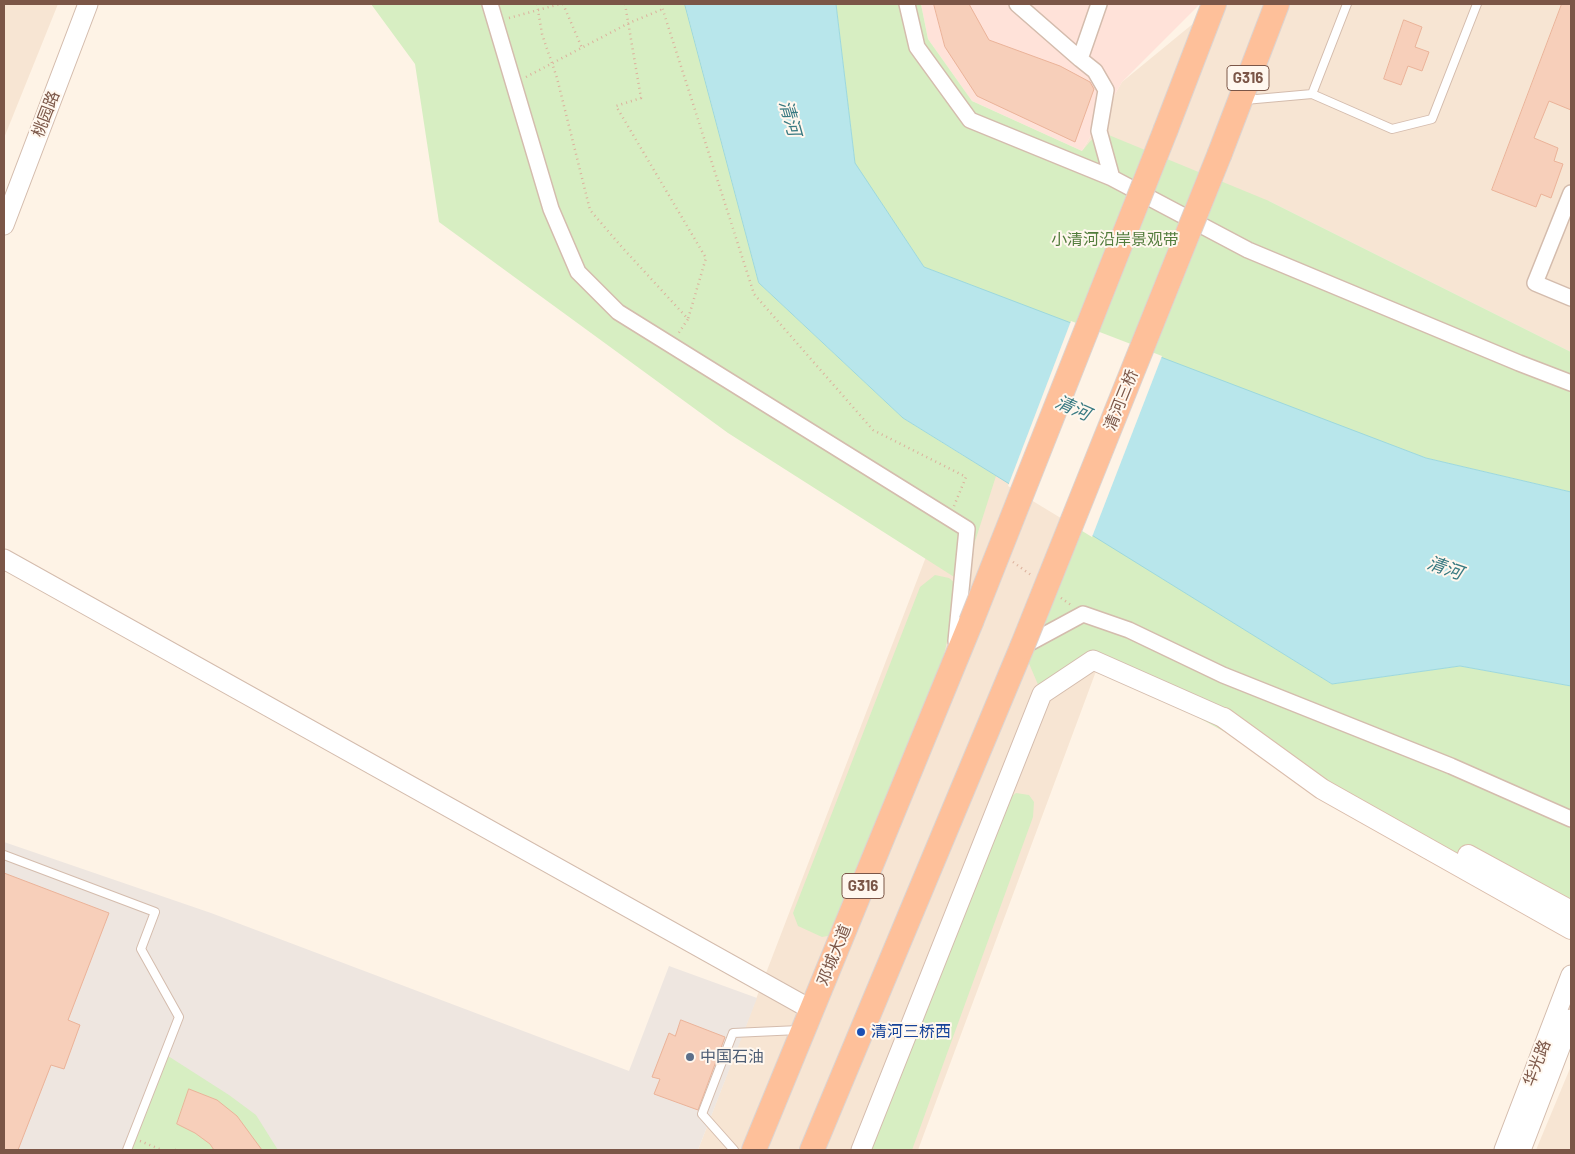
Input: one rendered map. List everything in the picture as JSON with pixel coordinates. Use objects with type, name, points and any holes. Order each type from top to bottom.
[{"type":"highway","name":"G316","points":[[1166,129],[1214,4]]},
{"type":"highway","name":"G316","points":[[1220,153],[1277,4]]},
{"type":"highway","name":"邓城大道","points":[[754,1150],[971,622],[1166,129]]},
{"type":"highway","name":"清河三桥","points":[[1022,647],[1220,153]]},
{"type":"highway","name":"G316","points":[[812,1150],[1022,647]]},
{"type":"main road","points":[[1224,718],[1310,770],[1571,911]]},
{"type":"main road","points":[[1224,718],[1322,789],[1571,929]]},
{"type":"street","name":"桃园路","points":[[4,224],[88,4]]},
{"type":"street","points":[[490,4],[551,209],[578,272],[618,312],[967,529],[954,663]]},
{"type":"street","points":[[907,4],[916,47],[970,120],[1112,178],[1248,250],[1571,383]]},
{"type":"street","points":[[1017,4],[1095,71],[1106,90],[1099,131],[1112,178]]},
{"type":"street","points":[[1080,59],[1099,4]]},
{"type":"street","points":[[1166,129],[1201,4]]},
{"type":"street","points":[[1220,153],[1289,4]]},
{"type":"street","points":[[1571,193],[1535,283],[1571,298]]},
{"type":"street","points":[[4,559],[808,1020]]},
{"type":"street","points":[[1022,647],[1084,614],[1129,630],[1223,675],[1451,766],[1571,819]]},
{"type":"street","points":[[861,1150],[1042,694],[1093,660],[1224,718]]},
{"type":"street","name":"华光路","points":[[1504,1150],[1571,976]]},
{"type":"street","name":"华光路","points":[[1521,1150],[1571,1018]]},
{"type":"lane","points":[[1312,94],[1347,4]]},
{"type":"lane","points":[[1245,100],[1312,94],[1392,128],[1432,119],[1477,4]]},
{"type":"lane","points":[[4,855],[155,912],[141,949],[179,1017],[127,1150]]},
{"type":"lane","points":[[734,1150],[702,1114],[733,1033],[808,1020]]},
{"type":"path","points":[[537,4],[542,34],[552,64],[590,210],[688,319]]},
{"type":"path","points":[[496,21],[562,4],[582,48]]},
{"type":"path","points":[[625,4],[641,98],[616,106],[706,258],[688,319],[671,345]]},
{"type":"path","points":[[661,4],[754,294],[873,430],[966,477],[949,518]]},
{"type":"path","points":[[514,83],[663,8]]},
{"type":"path","points":[[1006,557],[1037,580]]},
{"type":"path","points":[[1060,597],[1084,614]]},
{"type":"path","points":[[132,1138],[162,1150]]},
{"type":"shaded area","points":[[4,4],[58,4],[4,138]]},
{"type":"shaded area","points":[[921,4],[1200,4],[1122,82],[1082,151],[972,101],[928,39]]},
{"type":"shaded area","points":[[1217,4],[1571,4],[1571,352],[1269,201],[918,1150],[698,1150],[1082,151],[1122,82]]},
{"type":"shaded area","points":[[4,842],[211,913],[629,1071],[669,966],[757,998],[698,1150],[4,1150]]},
{"type":"shaded area","points":[[1571,1066],[1571,1150],[1536,1150]]},
{"type":"green space","points":[[371,4],[685,4],[759,283],[903,418],[996,476],[962,582],[728,433],[439,222],[415,64]]},
{"type":"green space","name":"小清河沿岸景观带","points":[[836,4],[921,4],[928,39],[972,101],[1082,151],[1099,131],[1269,201],[1571,352],[1571,492],[1426,458],[1205,378],[924,267],[855,164]]},
{"type":"green space","points":[[1072,522],[1332,684],[1460,666],[1571,686],[1571,921],[1093,660],[1042,694],[1022,647]]},
{"type":"green space","points":[[935,575],[949,578],[956,584],[954,612],[939,676],[833,935],[822,937],[798,926],[793,913],[920,587]]},
{"type":"green space","points":[[1016,793],[1029,795],[1034,802],[1033,817],[912,1150],[867,1150],[1005,802]]},
{"type":"green space","points":[[165,1054],[229,1095],[256,1115],[278,1150],[128,1150]]},
{"type":"water","name":"清河","points":[[685,4],[836,4],[855,163],[924,267],[1426,458],[1571,492],[1571,686],[1460,666],[1332,684],[903,418],[759,283]]},
{"type":"pier","points":[[1071,321],[1162,356],[1092,537],[1008,486]]},
{"type":"building","points":[[934,4],[969,4],[989,40],[1060,66],[1090,82],[1094,89],[1075,142],[977,96],[945,47]]},
{"type":"building","points":[[1562,4],[1571,4],[1571,110],[1549,101],[1534,138],[1558,148],[1554,161],[1563,164],[1551,198],[1541,194],[1536,207],[1492,190]]},
{"type":"building","points":[[1404,20],[1422,27],[1415,47],[1429,52],[1422,71],[1408,66],[1401,85],[1384,79]]},
{"type":"building","points":[[4,873],[109,913],[68,1020],[80,1025],[64,1069],[51,1065],[18,1150],[4,1150]]},
{"type":"building","name":"中国石油","points":[[681,1020],[725,1037],[698,1110],[654,1094],[660,1079],[652,1077],[669,1033],[675,1036]]},
{"type":"building","points":[[189,1089],[217,1100],[237,1116],[262,1150],[214,1150],[210,1144],[195,1133],[177,1124]]},
{"type":"place","name":"清河三桥西","points":[[861,1032]]},
{"type":"place","name":"中国石油","points":[[690,1057]]}]
